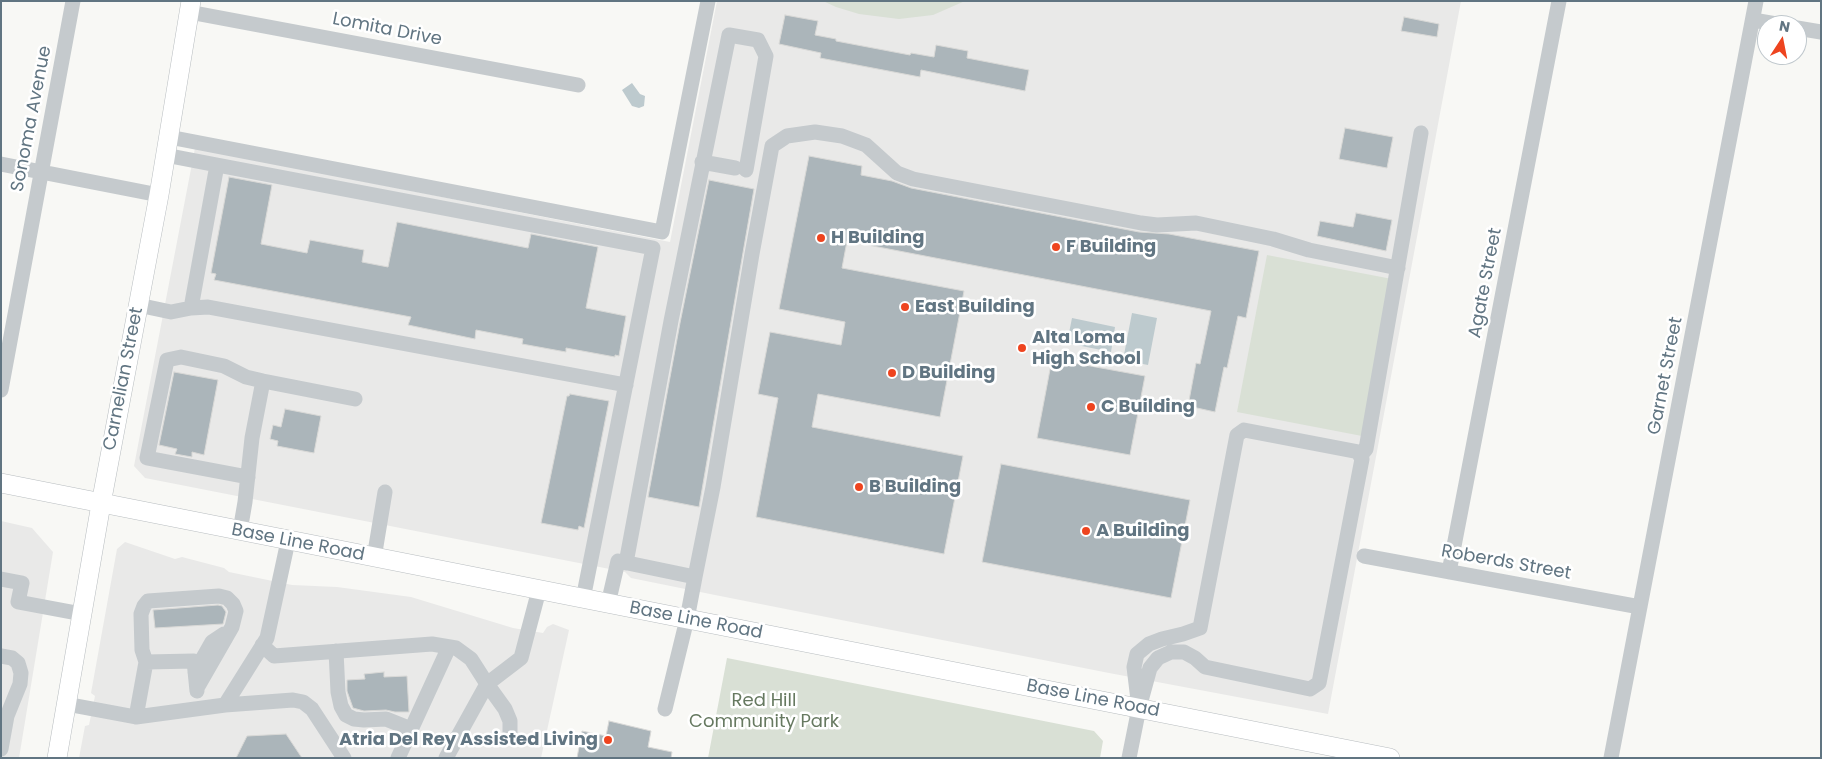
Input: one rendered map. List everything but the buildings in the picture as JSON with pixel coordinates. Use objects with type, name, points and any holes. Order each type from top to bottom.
[{"type":"main road","name":"Carnelian Street","points":[[57,758],[100,504],[159,196],[190,7]]},
{"type":"main road","name":"Base Line Road","points":[[1,484],[1390,758]]},
{"type":"street","name":"Sonoma Avenue","points":[[1,390],[73,1]]},
{"type":"street","points":[[167,146],[662,232],[708,1]]},
{"type":"street","name":"Agate Street","points":[[1449,572],[1559,1]]},
{"type":"street","name":"Garnet Street","points":[[1611,758],[1756,1]]},
{"type":"street","name":"Lomita Drive","points":[[190,7],[578,85]]},
{"type":"street","points":[[1753,20],[1757,21]]},
{"type":"street","points":[[1807,30],[1821,32]]},
{"type":"street","points":[[626,563],[702,162],[729,35],[758,40],[766,56],[740,169],[702,162]]},
{"type":"street","points":[[665,709],[687,619],[713,487],[772,146],[787,136],[815,132],[842,136],[866,145],[897,173],[913,179],[1141,223],[1157,225],[1196,224],[1273,238],[1309,250],[1398,268]]},
{"type":"street","points":[[1360,456],[1366,449],[1421,132]]},
{"type":"street","points":[[167,146],[217,165],[653,248],[582,599]]},
{"type":"street","points":[[1,164],[159,196]]},
{"type":"street","points":[[190,308],[217,165]]},
{"type":"street","points":[[138,305],[171,312],[208,307],[626,385]]},
{"type":"street","points":[[248,477],[147,458],[167,360],[181,357],[224,366],[246,377],[355,399]]},
{"type":"street","points":[[240,531],[252,438],[263,381]]},
{"type":"street","points":[[1129,758],[1139,708],[1150,668],[1158,658],[1171,652],[1184,652],[1195,658],[1205,667],[1281,683],[1310,689],[1319,683],[1362,459],[1359,452],[1244,430],[1237,435],[1200,628],[1149,644],[1137,654],[1134,667],[1139,708]]},
{"type":"street","points":[[374,558],[385,492]]},
{"type":"street","points":[[225,705],[266,638],[288,541]]},
{"type":"street","name":"Roberds Street","points":[[1364,556],[1640,606]]},
{"type":"street","points":[[608,604],[618,561],[695,577]]},
{"type":"street","points":[[1,579],[22,583],[18,602],[82,614]]},
{"type":"street","points":[[446,758],[487,684],[521,658],[539,590]]},
{"type":"street","points":[[136,716],[146,662],[142,650],[141,614],[148,601],[219,596],[227,598],[236,611],[235,620],[230,630],[197,688]]},
{"type":"street","points":[[195,672],[212,642],[230,630]]},
{"type":"street","points":[[262,645],[274,656],[432,644],[456,648],[471,659],[508,715],[510,734]]},
{"type":"street","points":[[398,758],[449,647]]},
{"type":"street","points":[[336,651],[338,692],[341,706],[346,715],[354,719],[386,719],[411,729]]},
{"type":"street","points":[[1,656],[12,658],[18,662],[21,673],[20,684],[7,716],[1,748]]},
{"type":"street","points":[[146,662],[194,661],[197,708]]},
{"type":"street","points":[[66,704],[136,716],[225,705],[293,700],[303,702],[312,709],[344,758]]},
{"type":"shaded area","name":"Alta Loma High School","points":[[717,1],[1461,1],[1328,714],[715,595],[631,578],[625,572],[145,478],[134,466],[195,148],[670,242]]},
{"type":"shaded area","points":[[632,83],[640,94],[645,96],[644,106],[639,108],[632,106],[622,90]]},
{"type":"shaded area","points":[[1132,313],[1157,318],[1148,365],[1123,360]]},
{"type":"shaded area","points":[[1072,318],[1115,327],[1111,352],[1067,343]]},
{"type":"shaded area","points":[[1,521],[32,528],[53,552],[19,758],[1,758]]},
{"type":"shaded area","points":[[125,542],[175,559],[182,557],[224,568],[229,572],[292,585],[337,587],[411,597],[513,628],[543,633],[547,627],[553,624],[569,630],[541,758],[79,758],[85,726],[89,725],[95,696],[91,693],[117,549]]},
{"type":"green space","points":[[823,1],[965,1],[933,15],[899,19],[859,14]]},
{"type":"green space","points":[[1267,255],[1392,279],[1362,436],[1237,412]]},
{"type":"green space","name":"Red Hill Community Park","points":[[727,658],[1094,731],[1103,741],[1100,758],[708,758]]},
{"type":"place","name":"H Building","points":[[821,238]]},
{"type":"place","name":"F Building","points":[[1056,247]]},
{"type":"place","name":"East Building","points":[[905,307]]},
{"type":"place","name":"Alta Loma High School","points":[[1022,348]]},
{"type":"place","name":"D Building","points":[[892,373]]},
{"type":"place","name":"C Building","points":[[1091,407]]},
{"type":"place","name":"B Building","points":[[859,487]]},
{"type":"place","name":"A Building","points":[[1086,531]]},
{"type":"place","name":"Atria Del Rey Assisted Living","points":[[608,740]]}]
